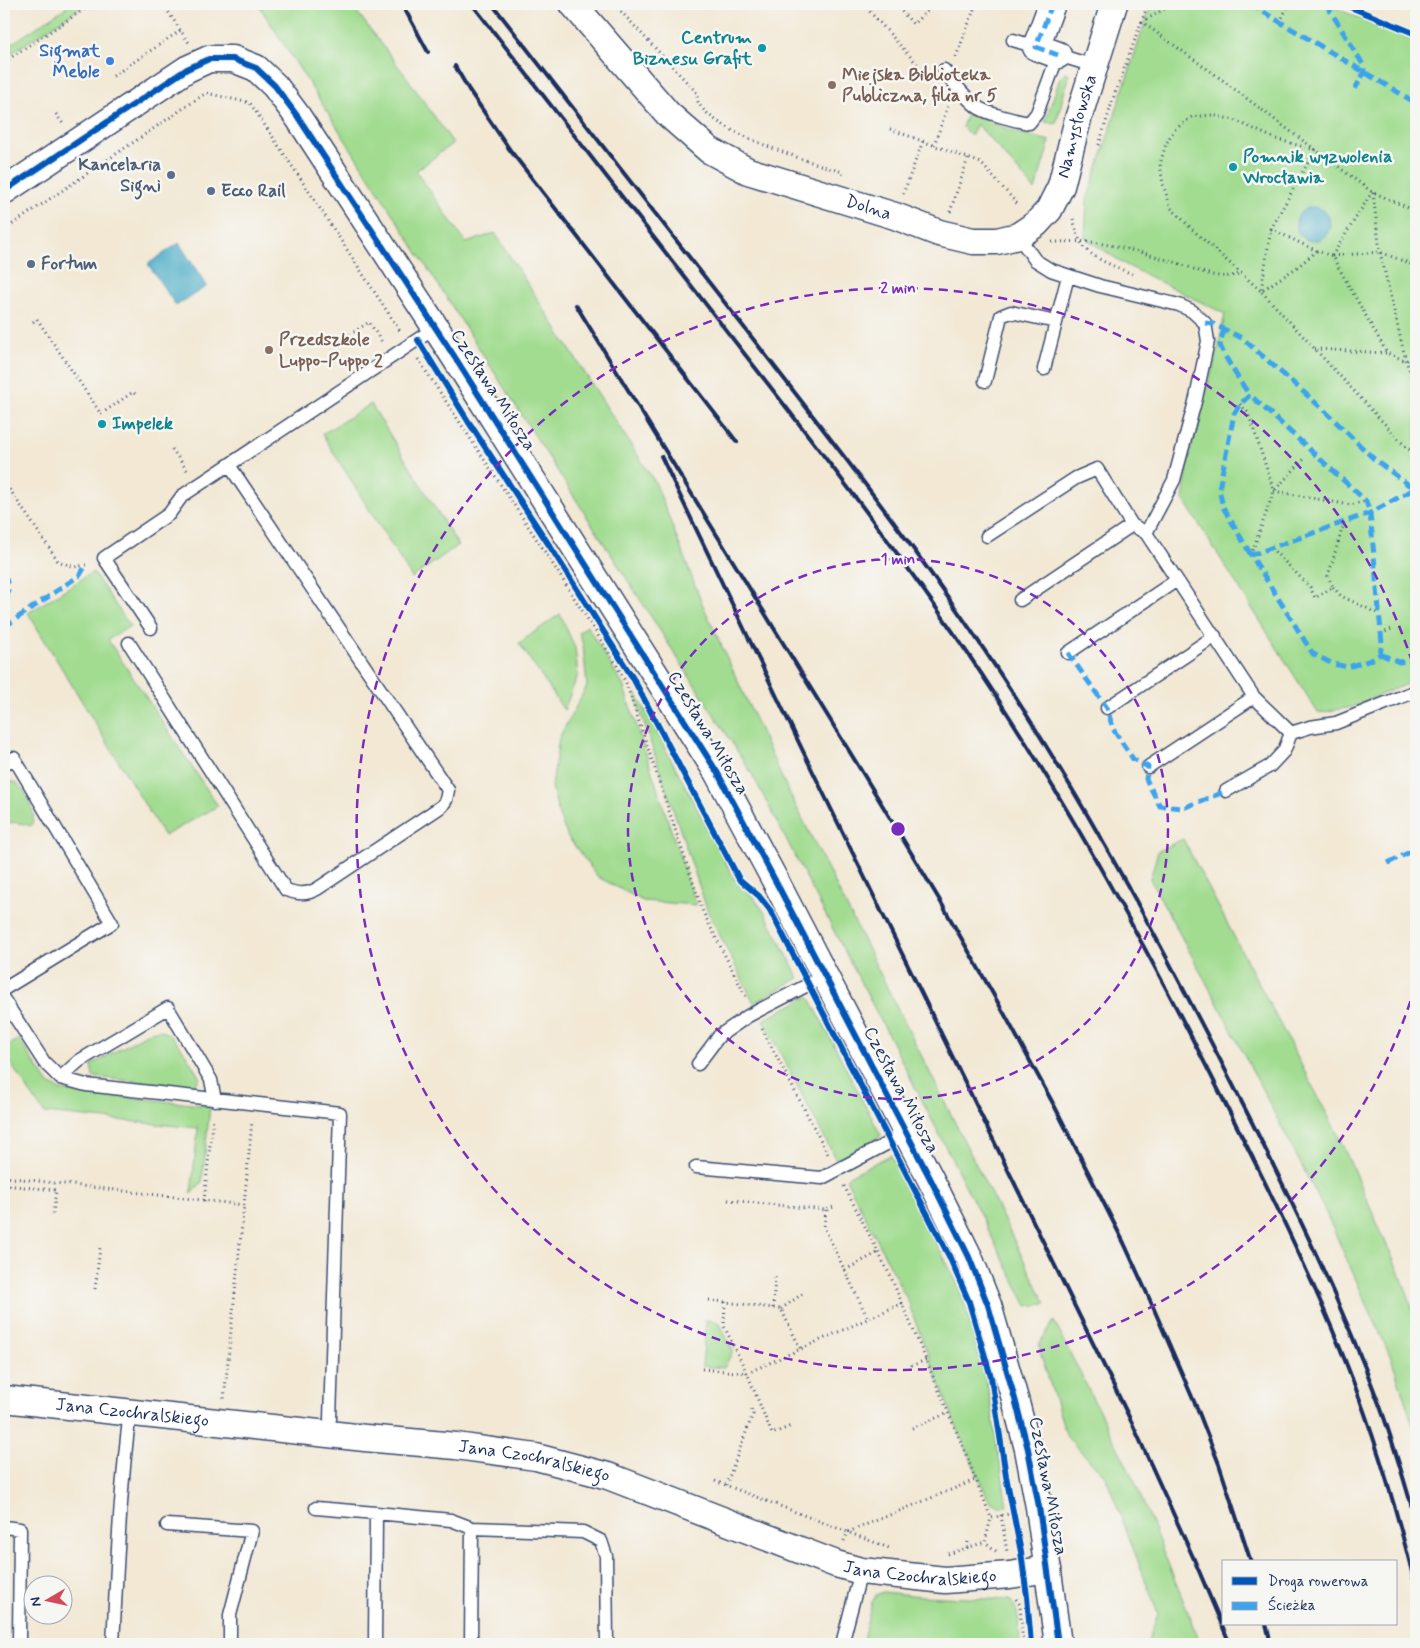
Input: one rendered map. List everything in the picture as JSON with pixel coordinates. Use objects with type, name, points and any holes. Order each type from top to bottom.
[{"type":"street","name":"Dolna","points":[[573,4],[668,114],[709,150],[748,171],[896,216],[939,234],[973,241],[997,241],[1034,234]]},
{"type":"street","points":[[1036,47],[1052,4]]},
{"type":"street","name":"Namysłowska","points":[[1034,234],[1061,186],[1074,132],[1114,4]]},
{"type":"street","name":"Czesława Miłosza","points":[[4,191],[190,58],[209,60],[233,59],[256,68],[275,86],[303,125],[435,328],[717,772],[907,1133],[968,1257],[992,1317],[1028,1449],[1048,1569],[1058,1644]]},
{"type":"street","name":"Jana Czochralskiego","points":[[4,1399],[456,1446],[536,1457],[608,1476],[836,1564],[861,1571],[945,1580],[1010,1575],[1048,1569]]},
{"type":"lane","points":[[944,70],[977,108],[1016,121],[1029,122],[1037,113],[1036,47],[1094,66]]},
{"type":"lane","points":[[1034,234],[1035,260],[1050,270],[1100,286],[1179,305],[1192,311],[1205,323],[1208,341],[1196,398],[1174,480],[1146,533]]},
{"type":"lane","points":[[1044,369],[1068,276]]},
{"type":"lane","points":[[985,381],[1001,316],[1011,312],[1056,322]]},
{"type":"lane","points":[[151,628],[104,558],[169,514],[182,496],[435,328]]},
{"type":"lane","points":[[129,643],[286,890],[297,894],[308,894],[318,889],[442,806],[446,800],[448,790],[229,465]]},
{"type":"lane","points":[[987,536],[1076,478],[1097,469],[1132,525],[1146,533],[1254,697],[1292,733]]},
{"type":"lane","points":[[1020,600],[1132,525]]},
{"type":"lane","points":[[1068,653],[1177,580]]},
{"type":"lane","points":[[1107,708],[1215,636]]},
{"type":"lane","points":[[1292,733],[1336,723],[1416,691]]},
{"type":"lane","points":[[1148,767],[1254,697]]},
{"type":"lane","points":[[1226,791],[1270,766],[1284,751],[1292,733]]},
{"type":"lane","points":[[4,764],[14,758],[112,923],[4,989]]},
{"type":"lane","points":[[698,1064],[719,1036],[754,1012],[825,976]]},
{"type":"lane","points":[[4,1000],[44,1062],[60,1078],[86,1085],[340,1114],[330,1419]]},
{"type":"lane","points":[[60,1078],[79,1061],[168,1008],[211,1080],[214,1100]]},
{"type":"lane","points":[[696,1167],[822,1178],[907,1133]]},
{"type":"lane","points":[[113,1644],[118,1550],[130,1412]]},
{"type":"lane","points":[[316,1508],[451,1520],[472,1528],[583,1532],[601,1541],[606,1556],[607,1644]]},
{"type":"lane","points":[[374,1644],[376,1513]]},
{"type":"lane","points":[[167,1524],[252,1531],[230,1615],[230,1644]]},
{"type":"lane","points":[[4,1527],[20,1529],[19,1644]]},
{"type":"lane","points":[[471,1644],[472,1528]]},
{"type":"lane","points":[[842,1644],[861,1571]]},
{"type":"path","points":[[4,62],[92,4]]},
{"type":"path","points":[[163,4],[181,30],[190,58]]},
{"type":"path","points":[[614,4],[697,93],[700,105],[710,115],[727,127],[766,145],[842,172],[844,180]]},
{"type":"path","points":[[862,4],[931,80]]},
{"type":"path","points":[[895,4],[912,24],[935,4]]},
{"type":"path","points":[[944,70],[955,60],[976,4]]},
{"type":"path","points":[[1173,4],[1142,22],[1372,192],[1416,211]]},
{"type":"path","points":[[1280,22],[1289,4]]},
{"type":"path","points":[[113,76],[181,30]]},
{"type":"path","points":[[4,230],[206,93],[250,103],[402,333],[396,337]]},
{"type":"path","points":[[934,145],[950,100],[977,108]]},
{"type":"path","points":[[1315,150],[1276,139],[1234,120],[1212,115],[1192,117],[1174,130],[1166,144],[1160,164],[1163,184],[1171,208],[1194,232],[1262,291],[1407,448],[1416,453]]},
{"type":"path","points":[[890,129],[981,163],[1034,234],[1102,243],[1166,260],[1210,275],[1232,276],[1241,273]]},
{"type":"path","points":[[903,196],[923,141]]},
{"type":"path","points":[[1262,291],[1271,229],[1315,150]]},
{"type":"path","points":[[948,218],[968,158]]},
{"type":"path","points":[[1372,192],[1380,252],[1406,361],[1416,386]]},
{"type":"path","points":[[1332,256],[1372,192]]},
{"type":"path","points":[[1071,214],[1081,241],[1090,253],[1139,278]]},
{"type":"path","points":[[1271,229],[1332,256],[1380,252],[1416,266]]},
{"type":"path","points":[[1262,291],[1317,251]]},
{"type":"path","points":[[1332,256],[1386,353]]},
{"type":"path","points":[[33,322],[36,320],[100,414],[133,392],[136,396]]},
{"type":"path","points":[[337,343],[369,322],[384,346]]},
{"type":"path","points":[[409,346],[552,564],[616,664],[626,683],[703,912],[879,1252],[903,1303],[991,1518],[985,1542],[997,1552]]},
{"type":"path","points":[[1315,349],[1386,353],[1406,361]]},
{"type":"path","points":[[1406,361],[1416,353]]},
{"type":"path","points":[[1240,404],[1250,418],[1274,491]]},
{"type":"path","points":[[172,449],[198,485]]},
{"type":"path","points":[[1252,555],[1274,491],[1305,458]]},
{"type":"path","points":[[4,481],[58,561],[74,567],[86,565]]},
{"type":"path","points":[[1274,491],[1350,504],[1366,501]]},
{"type":"path","points":[[526,510],[624,665]]},
{"type":"path","points":[[1344,523],[1328,576],[1334,588],[1341,596],[1379,614]]},
{"type":"path","points":[[1270,548],[1310,587],[1315,598],[1334,588]]},
{"type":"path","points":[[1381,634],[1394,628]]},
{"type":"path","points":[[204,1201],[214,1100]]},
{"type":"path","points":[[225,1392],[254,1103]]},
{"type":"path","points":[[4,1177],[244,1205]]},
{"type":"path","points":[[4,1185],[56,1190],[53,1214]]},
{"type":"path","points":[[728,1200],[826,1210],[836,1206]]},
{"type":"path","points":[[826,1210],[824,1227],[868,1318]]},
{"type":"path","points":[[95,1289],[100,1248]]},
{"type":"path","points":[[844,1270],[879,1252]]},
{"type":"path","points":[[772,1308],[774,1277]]},
{"type":"path","points":[[709,1300],[781,1309],[805,1292]]},
{"type":"path","points":[[725,1302],[724,1326],[747,1373],[772,1434],[791,1426]]},
{"type":"path","points":[[702,1369],[747,1373],[903,1303]]},
{"type":"path","points":[[781,1309],[801,1350]]},
{"type":"path","points":[[911,1366],[926,1360]]},
{"type":"path","points":[[726,1485],[753,1414],[750,1406]]},
{"type":"path","points":[[912,1428],[948,1413]]},
{"type":"path","points":[[848,1532],[975,1480]]},
{"type":"path","points":[[715,1481],[896,1551]]},
{"type":"path","points":[[1011,1504],[1015,1522]]},
{"type":"path","points":[[991,1518],[1013,1513]]},
{"type":"path","points":[[1002,1515],[1007,1553]]},
{"type":"path","points":[[967,1548],[968,1542]]},
{"type":"path","points":[[1014,1595],[1020,1605],[1024,1644]]},
{"type":"green space","points":[[71,4],[86,4],[4,58],[4,49]]},
{"type":"green space","points":[[258,4],[351,4],[408,79],[453,143],[416,171],[466,243],[495,233],[656,484],[701,601],[783,780],[1046,1304],[1027,1306],[752,774]]},
{"type":"green space","points":[[1151,4],[1326,4],[1416,41],[1416,680],[1352,707],[1318,713],[1183,499],[1191,446],[1218,348],[1225,314],[1126,265],[1085,238],[1087,200]]},
{"type":"green space","points":[[1066,72],[1069,74],[1056,124],[1045,122],[1060,78]]},
{"type":"green space","points":[[967,114],[1018,133],[1050,141],[1035,190],[977,124],[971,136],[962,127]]},
{"type":"green space","points":[[371,404],[458,545],[412,578],[322,434]]},
{"type":"green space","points":[[93,572],[130,626],[108,640],[218,806],[164,836],[28,613]]},
{"type":"green space","points":[[560,614],[575,648],[578,675],[564,710],[519,643]]},
{"type":"green space","points":[[587,626],[623,685],[696,905],[643,901],[598,877],[568,837],[559,816],[552,786],[559,738],[587,686],[583,645],[579,632]]},
{"type":"green space","points":[[636,693],[735,880],[754,898],[765,913],[799,978],[754,1003],[708,912],[644,723]]},
{"type":"green space","points":[[4,780],[16,783],[24,791],[32,809],[33,821],[31,826],[18,823],[4,824]]},
{"type":"green space","points":[[1183,839],[1337,1133],[1402,1279],[1416,1318],[1416,1435],[1392,1360],[1325,1211],[1220,1008],[1150,879],[1158,851]]},
{"type":"green space","points":[[809,996],[881,1136],[836,1160],[763,1020]]},
{"type":"green space","points":[[159,1030],[178,1043],[200,1078],[193,1087],[93,1077],[91,1065],[150,1032]]},
{"type":"green space","points":[[18,1039],[49,1084],[60,1090],[210,1106],[202,1182],[191,1194],[198,1128],[44,1113],[4,1054],[4,1049]]},
{"type":"green space","points":[[891,1155],[957,1283],[966,1308],[988,1388],[1007,1506],[1001,1507],[989,1501],[953,1418],[911,1307],[846,1179]]},
{"type":"green space","points":[[706,1320],[719,1322],[733,1351],[724,1368],[702,1366]]},
{"type":"green space","points":[[1054,1321],[1134,1480],[1201,1644],[1147,1644],[1158,1614],[1106,1477],[1067,1437],[1041,1355],[1039,1344]]},
{"type":"green space","points":[[883,1592],[921,1596],[1010,1600],[1018,1615],[1020,1644],[862,1644],[872,1602],[876,1595]]},
{"type":"water","points":[[1313,207],[1320,208],[1325,212],[1329,217],[1329,231],[1325,236],[1320,240],[1313,241],[1306,240],[1301,236],[1297,231],[1296,224],[1297,217],[1301,212],[1306,208]]},
{"type":"water","points":[[179,243],[207,286],[176,306],[148,264]]},
{"type":"railway","points":[[402,4],[428,52]]},
{"type":"railway","points":[[472,4],[870,516],[966,650],[1058,795],[1172,999],[1285,1224],[1327,1317],[1352,1377],[1373,1437],[1392,1497],[1416,1588]]},
{"type":"railway","points":[[492,4],[856,472],[952,602],[1042,739],[1154,934],[1291,1201],[1328,1280],[1362,1360],[1389,1431],[1416,1521]]},
{"type":"railway","points":[[455,66],[510,150],[737,442]]},
{"type":"railway","points":[[576,305],[939,899],[1055,1107],[1124,1243],[1199,1413],[1219,1464],[1250,1560]]},
{"type":"railway","points":[[661,456],[814,774],[1132,1423],[1222,1625]]},
{"type":"railway","points":[[1222,1626],[1230,1644]]},
{"type":"railway","points":[[1266,1626],[1271,1644]]},
{"type":"marked path","points":[[1052,4],[1036,47],[1058,55]]},
{"type":"marked path","points":[[1250,4],[1416,103]]},
{"type":"marked path","points":[[1326,4],[1364,66],[1364,73],[1355,89]]},
{"type":"marked path","points":[[1205,323],[1213,324],[1242,338],[1324,410],[1374,459],[1414,489]]},
{"type":"marked path","points":[[1225,329],[1220,342],[1221,348],[1250,395]]},
{"type":"marked path","points":[[1251,555],[1223,507],[1219,489],[1234,414],[1240,404],[1250,395],[1366,501],[1370,513],[1382,643],[1380,654],[1371,660],[1348,667],[1333,664],[1313,654],[1251,555],[1370,513],[1416,488]]},
{"type":"marked path","points":[[4,627],[80,575],[86,565]]},
{"type":"marked path","points":[[4,575],[8,588],[4,610]]},
{"type":"marked path","points":[[1068,653],[1107,708],[1113,729],[1133,759],[1148,767],[1146,779],[1160,806],[1183,808],[1226,791]]},
{"type":"marked path","points":[[1380,654],[1399,662],[1416,660]]},
{"type":"marked path","points":[[1388,863],[1416,849]]},
{"type":"cycle path","points":[[1343,4],[1416,34]]},
{"type":"cycle path","points":[[4,191],[187,69],[209,59],[233,59],[256,68],[275,86],[298,117],[454,356],[717,772],[931,1180],[969,1257],[988,1305],[1015,1399],[1028,1449],[1039,1507],[1058,1644]]},
{"type":"cycle path","points":[[418,340],[634,680],[739,879],[759,896],[770,910],[949,1256],[969,1302],[991,1377],[1006,1476],[1021,1552],[1031,1644]]},
{"type":"place","name":"Centrum Biznesu Grafit","points":[[762,48]]},
{"type":"place","name":"Sigmat Meble","points":[[110,61]]},
{"type":"place","name":"Miejska Biblioteka Publiczna, filia nr 5","points":[[832,85]]},
{"type":"place","name":"Pomnik wyzwolenia Wrocławia","points":[[1233,167]]},
{"type":"place","name":"Kancelaria Signi","points":[[171,175]]},
{"type":"place","name":"Ecco Rail","points":[[211,191]]},
{"type":"place","name":"Fortum","points":[[31,264]]},
{"type":"place","name":"Przedszkole Luppo-Puppo 2","points":[[269,350]]},
{"type":"place","name":"Impelek","points":[[102,424]]}]
